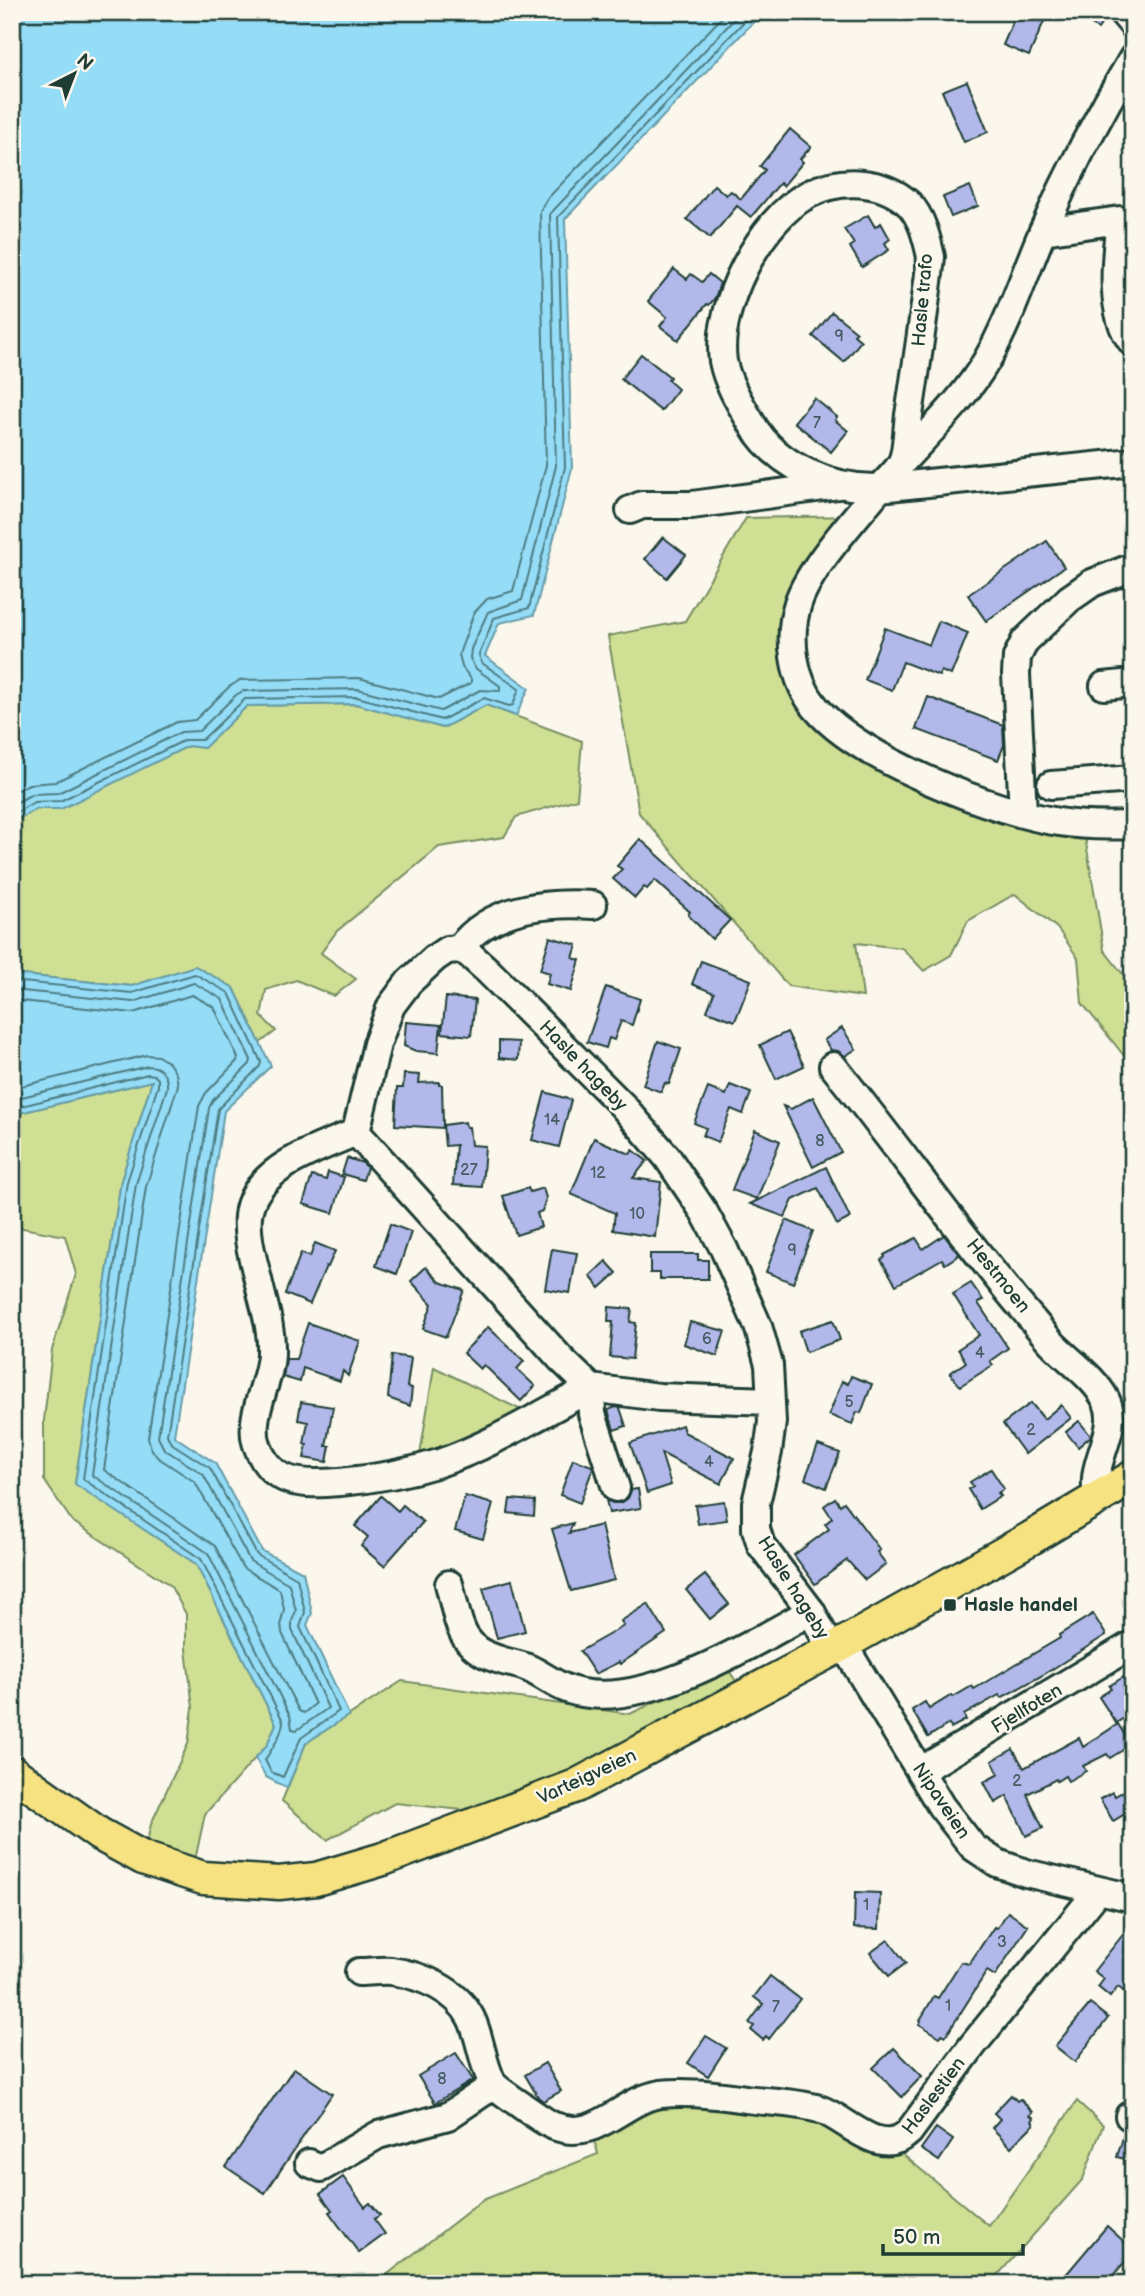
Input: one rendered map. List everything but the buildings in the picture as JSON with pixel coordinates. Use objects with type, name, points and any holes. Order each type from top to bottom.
[{"type":"main road","name":"Varteigveien","points":[[12,1772],[99,1834],[143,1858],[203,1878],[279,1883],[316,1879],[383,1860],[576,1786],[837,1648],[1133,1477]]},
{"type":"street","points":[[1122,12],[1133,26]]},
{"type":"street","points":[[1133,58],[1110,95],[1043,231],[986,362],[941,419],[879,488],[810,578],[798,603],[792,648],[802,687],[815,707],[836,727],[917,775],[968,796],[1057,822],[1089,826],[1133,825]]},
{"type":"street","name":"Hasle trafo","points":[[839,485],[799,468],[764,440],[735,394],[722,351],[724,320],[746,265],[780,218],[808,194],[826,187],[844,183],[879,185],[909,204],[925,232],[931,257],[902,462]]},
{"type":"street","points":[[1043,231],[1126,219],[1115,265],[1126,302],[1123,327],[1133,343]]},
{"type":"street","name":"Hasle trafo","points":[[631,510],[642,505],[692,505],[839,485],[879,488],[1133,462]]},
{"type":"street","points":[[1023,813],[1017,657],[1025,641],[1069,599],[1092,583],[1133,566]]},
{"type":"street","points":[[1104,686],[1133,683]]},
{"type":"street","points":[[1051,785],[1133,779]]},
{"type":"street","points":[[356,1132],[377,1044],[391,1006],[409,982],[447,950],[459,949],[480,926],[521,910],[548,904],[593,905]]},
{"type":"street","name":"Hasle hageby","points":[[459,949],[478,962],[591,1071],[650,1136],[682,1177],[723,1249],[758,1326],[769,1365],[771,1432],[755,1503],[756,1529],[761,1545],[770,1559],[837,1648]]},
{"type":"street","name":"Hestmoen","points":[[833,1066],[1003,1285],[1052,1343],[1096,1385],[1106,1400],[1110,1413],[1109,1423],[1094,1479],[1099,1499]]},
{"type":"street","points":[[356,1132],[276,1171],[256,1193],[248,1214],[253,1258],[271,1343],[269,1368],[255,1432],[257,1443],[269,1467],[286,1479],[313,1484],[370,1479],[425,1467],[482,1444],[591,1388],[659,1397],[770,1401]]},
{"type":"street","points":[[356,1132],[561,1359],[591,1388],[592,1414],[616,1488]]},
{"type":"street","points":[[449,1584],[464,1638],[471,1647],[481,1653],[528,1668],[563,1688],[595,1695],[641,1689],[697,1670],[811,1611]]},
{"type":"street","name":"Fjellfoten","points":[[920,1772],[1133,1644]]},
{"type":"street","name":"Nipaveien","points":[[837,1648],[965,1839],[982,1856],[1026,1873],[1133,1898]]},
{"type":"street","name":"Haslestien","points":[[494,2085],[553,2126],[582,2132],[605,2121],[635,2101],[662,2094],[721,2095],[810,2107],[831,2115],[881,2142],[899,2141],[909,2133],[973,2045],[1098,1891]]},
{"type":"street","points":[[309,2163],[321,2168],[378,2135],[448,2116],[494,2085],[470,2018],[458,2000],[442,1988],[418,1978],[391,1971],[359,1972]]},
{"type":"green space","points":[[857,516],[810,578],[796,667],[870,749],[1083,825],[1104,950],[1133,987],[1133,1067],[1082,1003],[1078,958],[1057,928],[1015,894],[968,921],[951,955],[924,971],[902,948],[856,943],[863,997],[788,986],[639,813],[608,636],[685,621],[746,518]]},
{"type":"green space","points":[[356,704],[443,728],[486,705],[582,741],[577,799],[516,817],[504,837],[439,847],[337,931],[321,953],[356,979],[334,996],[296,980],[266,990],[261,1016],[276,1031],[260,1043],[234,988],[195,966],[132,986],[12,974],[12,823],[36,809],[61,808],[188,746],[204,748],[247,706]]},
{"type":"green space","points":[[152,1081],[121,1181],[75,1483],[196,1564],[276,1724],[267,1745],[205,1814],[194,1865],[146,1846],[151,1824],[188,1744],[193,1708],[186,1649],[186,1614],[170,1585],[72,1521],[44,1480],[44,1420],[52,1350],[76,1274],[65,1236],[12,1226],[12,1111],[20,1113]]},
{"type":"green space","points":[[434,1367],[527,1413],[433,1455],[420,1455]]},
{"type":"green space","points":[[727,1668],[743,1691],[585,1773],[482,1812],[395,1803],[327,1840],[282,1801],[306,1743],[402,1681],[630,1714]]},
{"type":"green space","points":[[635,2101],[810,2107],[889,2143],[989,2226],[1077,2101],[1103,2125],[1083,2179],[990,2284],[375,2284],[483,2200],[598,2154],[591,2128]]},
{"type":"water","points":[[12,12],[763,12],[565,219],[572,468],[534,615],[499,623],[485,656],[529,688],[516,716],[486,705],[443,728],[356,704],[247,706],[204,748],[188,746],[61,809],[36,809],[12,823]]},
{"type":"water","points":[[195,966],[234,988],[271,1066],[224,1111],[174,1436],[215,1463],[262,1551],[303,1572],[312,1613],[307,1625],[349,1715],[306,1743],[287,1788],[266,1777],[255,1758],[267,1745],[276,1724],[196,1564],[75,1484],[121,1181],[152,1081],[20,1113],[12,1110],[12,974],[132,986]]},
{"type":"place","name":"Hasle handel","points":[[950,1605]]}]
